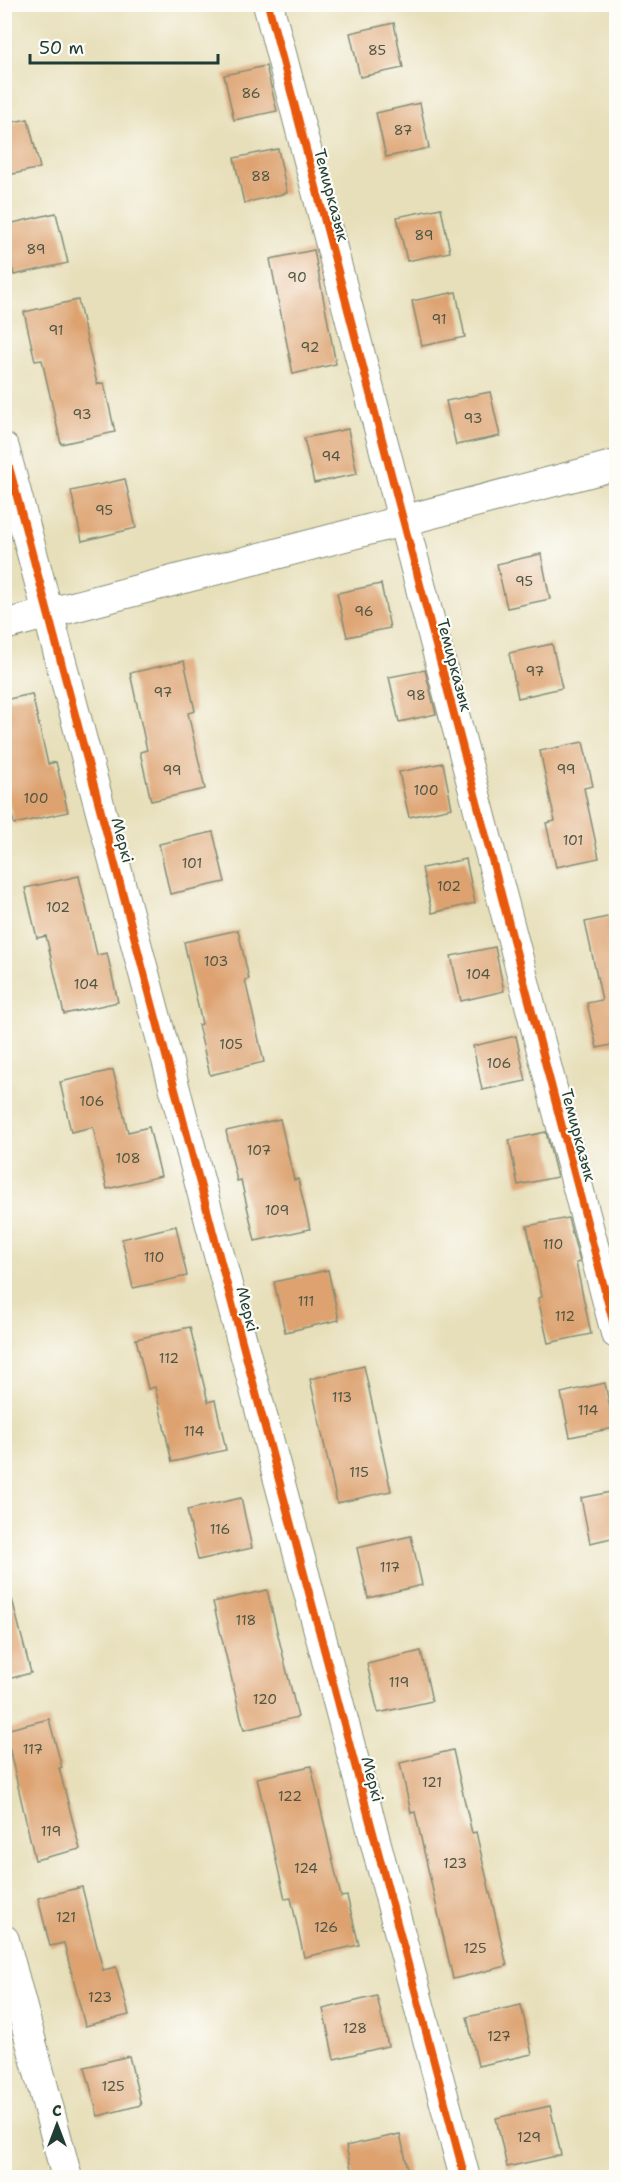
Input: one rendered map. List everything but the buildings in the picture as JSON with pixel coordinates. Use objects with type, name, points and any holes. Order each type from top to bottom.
[{"type":"street","name":"Темирказык","points":[[268,4],[616,1333]]},
{"type":"street","name":"Меркі","points":[[4,448],[465,2178]]},
{"type":"street","points":[[4,625],[616,465]]},
{"type":"street","points":[[4,1940],[67,2178]]},
{"type":"cycle path","points":[[268,4],[616,1333]]},
{"type":"cycle path","points":[[4,448],[465,2178]]}]
